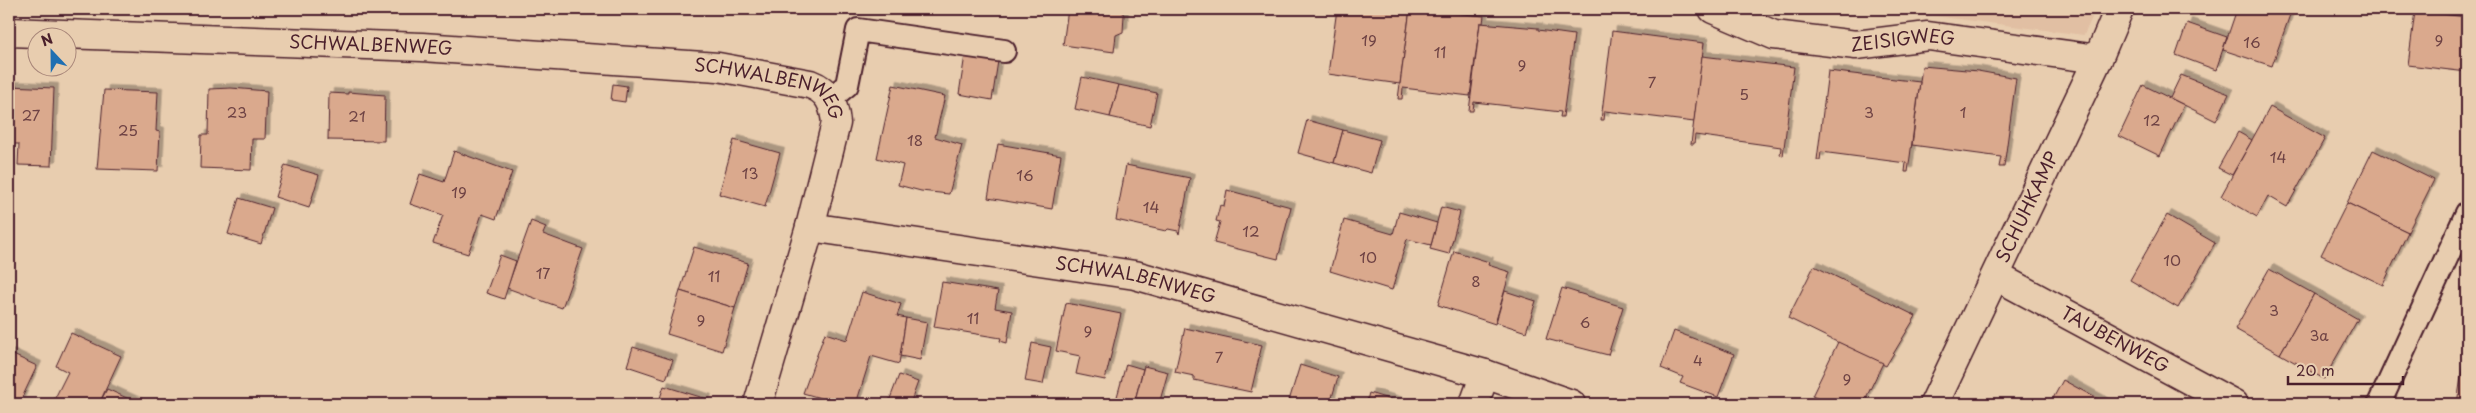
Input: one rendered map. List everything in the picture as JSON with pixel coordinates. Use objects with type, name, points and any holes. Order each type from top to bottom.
[{"type":"street","name":"ZEISIGWEG","points":[[1713,9],[1774,35],[1856,45],[1928,36],[2098,59]]},
{"type":"street","name":"SCHUHKAMP","points":[[1934,404],[2098,59],[2118,9]]},
{"type":"street","name":"SCHWALBENWEG","points":[[9,32],[422,48],[718,67],[810,84],[822,88],[830,100],[835,111],[836,124],[810,227],[1135,275],[1485,374],[1571,404]]},
{"type":"street","points":[[758,404],[810,227]]},
{"type":"street","name":"TAUBENWEG","points":[[1996,276],[2234,404]]},
{"type":"street","points":[[1474,404],[1485,374]]},
{"type":"lane","points":[[830,100],[847,84],[858,30],[1004,51]]},
{"type":"lane","points":[[2380,404],[2467,213]]},
{"type":"shaded area","points":[[1880,9],[2096,9],[2084,35]]},
{"type":"building","points":[[632,9],[652,9],[652,14],[632,13]]},
{"type":"building","points":[[1068,9],[1121,10],[1124,15],[1123,32],[1116,35],[1114,52],[1063,45]]},
{"type":"building","points":[[1337,9],[1410,9],[1400,84],[1328,74]]},
{"type":"building","points":[[1410,9],[1484,16],[1483,23],[1480,23],[1470,96],[1403,88],[1402,99],[1398,99]]},
{"type":"building","points":[[2237,9],[2292,9],[2272,66],[2223,50]]},
{"type":"building","points":[[2415,11],[2467,17],[2467,72],[2408,65]]},
{"type":"building","points":[[1480,23],[1538,28],[1538,30],[1574,35],[1563,117],[1560,117],[1561,112],[1474,102],[1473,111],[1469,111]]},
{"type":"building","points":[[2187,23],[2227,37],[2216,70],[2176,55]]},
{"type":"building","points":[[1612,31],[1704,43],[1694,122],[1605,111],[1604,120],[1601,120]]},
{"type":"building","points":[[965,55],[998,61],[992,100],[959,94]]},
{"type":"building","points":[[1702,56],[1794,67],[1783,156],[1780,155],[1781,147],[1695,135],[1694,144],[1691,144]]},
{"type":"building","points":[[1922,66],[1978,71],[2016,78],[2004,167],[1999,167],[2001,157],[1912,145]]},
{"type":"building","points":[[1828,71],[1920,82],[1908,172],[1905,172],[1906,163],[1821,152],[1820,160],[1817,160]]},
{"type":"building","points":[[2181,75],[2229,94],[2216,121],[2170,98]]},
{"type":"building","points":[[1082,77],[1119,85],[1110,117],[1075,109]]},
{"type":"building","points":[[613,84],[627,86],[625,102],[611,100]]},
{"type":"building","points":[[893,85],[945,96],[935,137],[962,145],[949,194],[921,191],[898,185],[903,165],[877,158]]},
{"type":"building","points":[[1119,85],[1157,93],[1150,126],[1110,117]]},
{"type":"building","points":[[2143,85],[2184,105],[2160,156],[2119,136]]},
{"type":"building","points":[[9,86],[54,88],[51,166],[18,165],[19,144],[9,144]]},
{"type":"building","points":[[231,88],[267,91],[265,139],[252,139],[251,170],[200,168],[201,135],[208,135],[209,89]]},
{"type":"building","points":[[104,90],[158,92],[156,131],[160,132],[158,171],[97,169]]},
{"type":"building","points":[[348,92],[385,95],[384,141],[328,140],[329,93],[348,94]]},
{"type":"building","points":[[2270,107],[2325,138],[2287,207],[2268,196],[2257,217],[2221,196]]},
{"type":"building","points":[[1307,120],[1343,130],[1334,163],[1298,153]]},
{"type":"building","points":[[1343,130],[1380,140],[1371,173],[1334,163]]},
{"type":"building","points":[[2238,132],[2252,140],[2232,175],[2218,168]]},
{"type":"building","points":[[734,140],[780,153],[765,207],[719,194]]},
{"type":"building","points":[[998,144],[1061,155],[1052,209],[988,198]]},
{"type":"building","points":[[2373,150],[2434,180],[2408,232],[2347,203]]},
{"type":"building","points":[[454,151],[512,172],[496,219],[482,214],[468,254],[433,243],[443,215],[410,204],[420,174],[444,182]]},
{"type":"building","points":[[285,165],[319,175],[309,208],[275,197]]},
{"type":"building","points":[[1126,165],[1190,178],[1179,234],[1178,231],[1168,229],[1166,231],[1116,220]]},
{"type":"building","points":[[1227,190],[1291,207],[1278,259],[1214,243],[1220,222],[1216,221],[1220,205],[1224,206]]},
{"type":"building","points":[[239,198],[272,208],[261,244],[228,234]]},
{"type":"building","points":[[2347,203],[2408,232],[2383,285],[2321,255]]},
{"type":"building","points":[[1441,207],[1460,212],[1449,254],[1430,249]]},
{"type":"building","points":[[1399,212],[1437,223],[1431,245],[1407,239],[1392,290],[1330,271],[1344,220],[1393,234]]},
{"type":"building","points":[[2167,215],[2215,243],[2178,308],[2130,280]]},
{"type":"building","points":[[531,221],[546,227],[543,234],[583,249],[562,308],[507,288]]},
{"type":"building","points":[[694,247],[748,263],[735,308],[680,291]]},
{"type":"building","points":[[1454,251],[1489,262],[1488,265],[1510,272],[1495,324],[1438,305]]},
{"type":"building","points":[[500,255],[516,261],[504,299],[486,293]]},
{"type":"building","points":[[1814,266],[1916,316],[1886,366],[1788,318]]},
{"type":"building","points":[[2269,269],[2314,294],[2280,354],[2235,329]]},
{"type":"building","points":[[942,282],[998,291],[995,308],[1012,311],[1007,343],[1000,341],[1001,338],[934,327]]},
{"type":"building","points":[[1562,288],[1623,307],[1608,355],[1546,339]]},
{"type":"building","points":[[680,291],[735,308],[722,351],[667,334]]},
{"type":"building","points":[[1505,291],[1536,301],[1526,332],[1496,322]]},
{"type":"building","points":[[862,292],[901,304],[897,316],[906,318],[899,364],[871,356],[856,404],[841,404],[803,393],[825,333],[847,340]]},
{"type":"building","points":[[2314,294],[2358,319],[2324,379],[2280,354]]},
{"type":"building","points":[[1066,303],[1121,314],[1105,380],[1076,374],[1080,356],[1056,351]]},
{"type":"building","points":[[906,318],[927,322],[920,360],[900,356]]},
{"type":"building","points":[[1185,328],[1262,345],[1251,392],[1194,380],[1194,376],[1175,372]]},
{"type":"building","points":[[1674,331],[1734,354],[1718,397],[1680,383],[1683,377],[1661,368]]},
{"type":"building","points":[[71,333],[121,356],[99,404],[52,404],[68,372],[56,366]]},
{"type":"building","points":[[2467,335],[2467,404],[2457,404]]},
{"type":"building","points":[[1838,342],[1883,363],[1863,404],[1830,404],[1812,396]]},
{"type":"building","points":[[1032,343],[1051,347],[1043,384],[1025,381]]},
{"type":"building","points":[[633,347],[673,360],[666,379],[627,366]]},
{"type":"building","points":[[9,353],[37,366],[20,402],[9,397]]},
{"type":"building","points":[[1126,364],[1143,369],[1134,404],[1115,404]]},
{"type":"building","points":[[1300,365],[1338,377],[1330,404],[1288,404]]},
{"type":"building","points":[[1144,366],[1168,372],[1159,404],[1134,404]]},
{"type":"building","points":[[899,375],[918,382],[910,404],[888,404]]},
{"type":"building","points":[[2063,380],[2107,404],[2050,404]]},
{"type":"building","points":[[664,386],[707,399],[705,404],[658,404]]},
{"type":"building","points":[[107,389],[140,404],[99,404]]},
{"type":"building","points":[[1369,393],[1405,404],[1366,404]]}]
